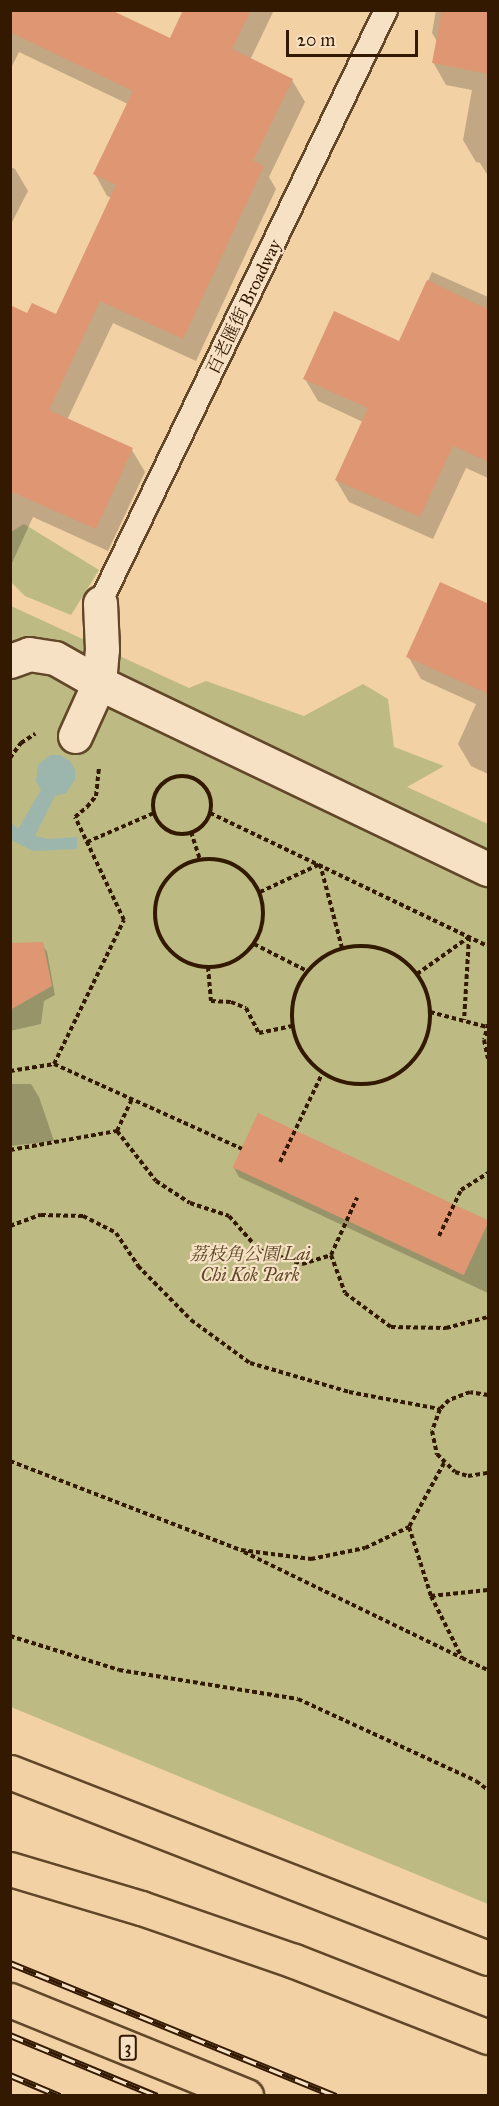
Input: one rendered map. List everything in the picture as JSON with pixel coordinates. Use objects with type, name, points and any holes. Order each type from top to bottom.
[{"type":"highway","points":[[10,1772],[489,1959]]},
{"type":"highway","points":[[10,1869],[141,1908],[294,1961],[489,2037]]},
{"type":"highway","name":"3","points":[[10,2000],[246,2096]]},
{"type":"street","points":[[75,736],[99,683],[102,649],[100,603]]},
{"type":"street","points":[[10,661],[29,654],[56,658],[99,683],[489,869]]},
{"type":"lane","name":"百老匯街 Broadway","points":[[100,603],[387,10]]},
{"type":"path","points":[[10,758],[21,743],[47,730],[75,736],[94,755],[99,768],[96,796],[75,817],[124,920],[54,1064]]},
{"type":"path","points":[[177,777],[196,780],[204,785],[212,804],[210,813],[200,828],[182,834],[164,828],[154,813],[153,804],[160,786],[177,777]]},
{"type":"path","points":[[87,842],[154,813]]},
{"type":"path","points":[[210,813],[489,946]]},
{"type":"path","points":[[191,832],[200,859]]},
{"type":"path","points":[[200,859],[218,859],[236,865],[250,877],[260,892],[263,919],[254,944],[242,957],[226,965],[208,967],[190,964],[175,955],[163,942],[156,916],[160,891],[169,876],[184,865],[200,859]]},
{"type":"path","points":[[260,892],[320,864]]},
{"type":"path","points":[[320,864],[342,948]]},
{"type":"path","points":[[417,974],[469,937]]},
{"type":"path","points":[[464,1020],[469,937]]},
{"type":"path","points":[[254,944],[307,971]]},
{"type":"path","points":[[363,946],[383,949],[402,959],[417,974],[427,992],[430,1012],[428,1034],[418,1053],[404,1070],[385,1080],[363,1084],[342,1082],[322,1072],[308,1060],[297,1045],[292,1026],[292,1006],[297,987],[307,971],[323,957],[342,948],[363,946]]},
{"type":"path","points":[[208,967],[211,1001],[231,1002],[246,1008],[259,1033],[292,1026]]},
{"type":"path","points":[[430,1012],[488,1025],[484,1040],[489,1059]]},
{"type":"path","points":[[10,1071],[54,1064],[242,1149]]},
{"type":"path","points":[[280,1162],[322,1072]]},
{"type":"path","points":[[117,1131],[132,1099]]},
{"type":"path","points":[[10,1150],[117,1131]]},
{"type":"path","points":[[117,1131],[156,1181],[190,1203],[229,1216],[259,1250],[302,1264],[331,1256]]},
{"type":"path","points":[[439,1236],[462,1190],[489,1173]]},
{"type":"path","points":[[357,1198],[331,1256],[345,1293],[391,1326],[446,1328],[489,1317]]},
{"type":"path","points":[[10,1226],[41,1215],[83,1216],[116,1233],[138,1266],[191,1320],[250,1363],[349,1392],[440,1408]]},
{"type":"path","points":[[489,1395],[483,1392],[459,1395],[440,1408],[432,1431],[433,1443],[444,1463],[455,1472],[468,1476],[489,1473]]},
{"type":"path","points":[[10,1461],[241,1550],[489,1670]]},
{"type":"path","points":[[241,1550],[311,1559],[365,1548],[409,1527],[444,1463]]},
{"type":"path","points":[[409,1527],[431,1596],[462,1658]]},
{"type":"path","points":[[431,1596],[489,1590]]},
{"type":"path","points":[[10,1636],[120,1670],[298,1699],[476,1781],[489,1790]]},
{"type":"green space","points":[[24,524],[99,570],[71,615],[25,596],[11,582],[11,532]]},
{"type":"green space","name":"荔枝角公園 Lai Chi Kok Park","points":[[11,606],[189,688],[206,681],[304,716],[363,684],[388,699],[394,747],[444,766],[407,787],[488,824],[488,1904],[11,1707]]},
{"type":"water","points":[[50,755],[60,755],[70,761],[75,770],[75,780],[66,793],[55,796],[35,836],[49,839],[77,837],[77,849],[33,851],[11,840],[11,822],[18,829],[41,790],[36,781],[38,765]]},
{"type":"building","points":[[10,10],[111,10],[170,38],[183,10],[251,10],[232,49],[293,79],[253,161],[264,166],[183,339],[100,301],[49,410],[133,448],[96,529],[10,491],[10,305],[27,313],[32,303],[56,314],[116,185],[93,174],[133,91],[10,32]]},
{"type":"building","points":[[442,10],[489,10],[489,74],[432,63]]},
{"type":"building","points":[[427,280],[489,310],[489,462],[453,446],[420,517],[335,480],[368,408],[303,379],[334,311],[399,341]]},
{"type":"building","points":[[440,582],[489,604],[489,694],[406,657]]},
{"type":"building","points":[[43,942],[52,986],[10,1010],[10,943]]},
{"type":"building","points":[[258,1113],[488,1220],[464,1275],[233,1167]]},
{"type":"railway","points":[[10,1963],[336,2096]]},
{"type":"railway","points":[[10,2035],[157,2096]]},
{"type":"railway","points":[[10,2075],[60,2096]]}]
